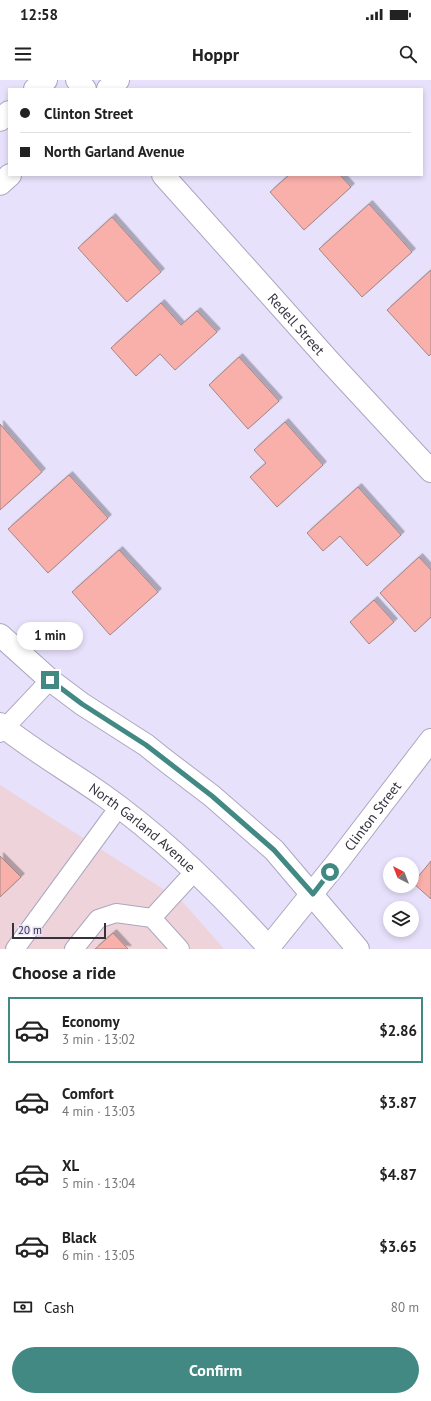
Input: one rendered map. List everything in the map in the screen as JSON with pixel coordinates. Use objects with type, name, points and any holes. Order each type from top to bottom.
[{"type":"main road","points":[[36,88],[46,80]]},
{"type":"main road","points":[[77,80],[84,88]]},
{"type":"main road","points":[[109,88],[118,80]]},
{"type":"main road","points":[[0,120],[8,113]]},
{"type":"main road","points":[[0,184],[9,176]]},
{"type":"main road","name":"Redell Street","points":[[164,176],[331,363],[431,471]]},
{"type":"main road","points":[[0,634],[50,680],[82,704],[146,745],[212,796],[274,850],[313,894],[358,949]]},
{"type":"main road","name":"North Garland Avenue","points":[[2,728],[118,807],[172,849],[231,906],[269,948]]},
{"type":"main road","name":"Clinton Street","points":[[269,948],[313,894],[431,740]]},
{"type":"lane","points":[[2,728],[50,680]]},
{"type":"lane","points":[[15,949],[118,807]]},
{"type":"lane","points":[[152,918],[194,871]]},
{"type":"lane","points":[[74,949],[98,919],[116,913],[152,918],[180,949]]},
{"type":"shaded area","points":[[0,785],[182,901],[224,949],[0,949]]},
{"type":"building","points":[[288,176],[341,176],[351,187],[304,230],[270,192]]},
{"type":"building","points":[[369,204],[412,252],[362,297],[319,249]]},
{"type":"building","points":[[112,217],[161,272],[127,302],[78,248]]},
{"type":"building","points":[[431,270],[431,354],[429,356],[387,310]]},
{"type":"building","points":[[161,303],[181,325],[197,311],[217,332],[175,370],[160,354],[136,376],[111,348]]},
{"type":"building","points":[[239,357],[279,401],[248,429],[209,385]]},
{"type":"building","points":[[285,422],[323,465],[277,507],[250,477],[266,463],[254,450]]},
{"type":"building","points":[[0,424],[42,472],[0,510]]},
{"type":"building","points":[[69,475],[108,518],[48,573],[8,529]]},
{"type":"building","points":[[358,487],[401,535],[367,566],[340,536],[323,551],[307,533]]},
{"type":"building","points":[[119,550],[158,592],[110,635],[72,592]]},
{"type":"building","points":[[419,557],[431,570],[431,617],[415,632],[380,593]]},
{"type":"building","points":[[374,600],[394,622],[369,644],[350,622]]},
{"type":"building","points":[[0,856],[21,877],[0,897]]},
{"type":"building","points":[[431,861],[431,899],[419,888],[419,876]]},
{"type":"building","points":[[113,933],[128,949],[95,949]]},
{"type":"route","points":[[50,680],[82,704],[146,745],[212,796],[274,850],[313,894],[330,872]]}]
